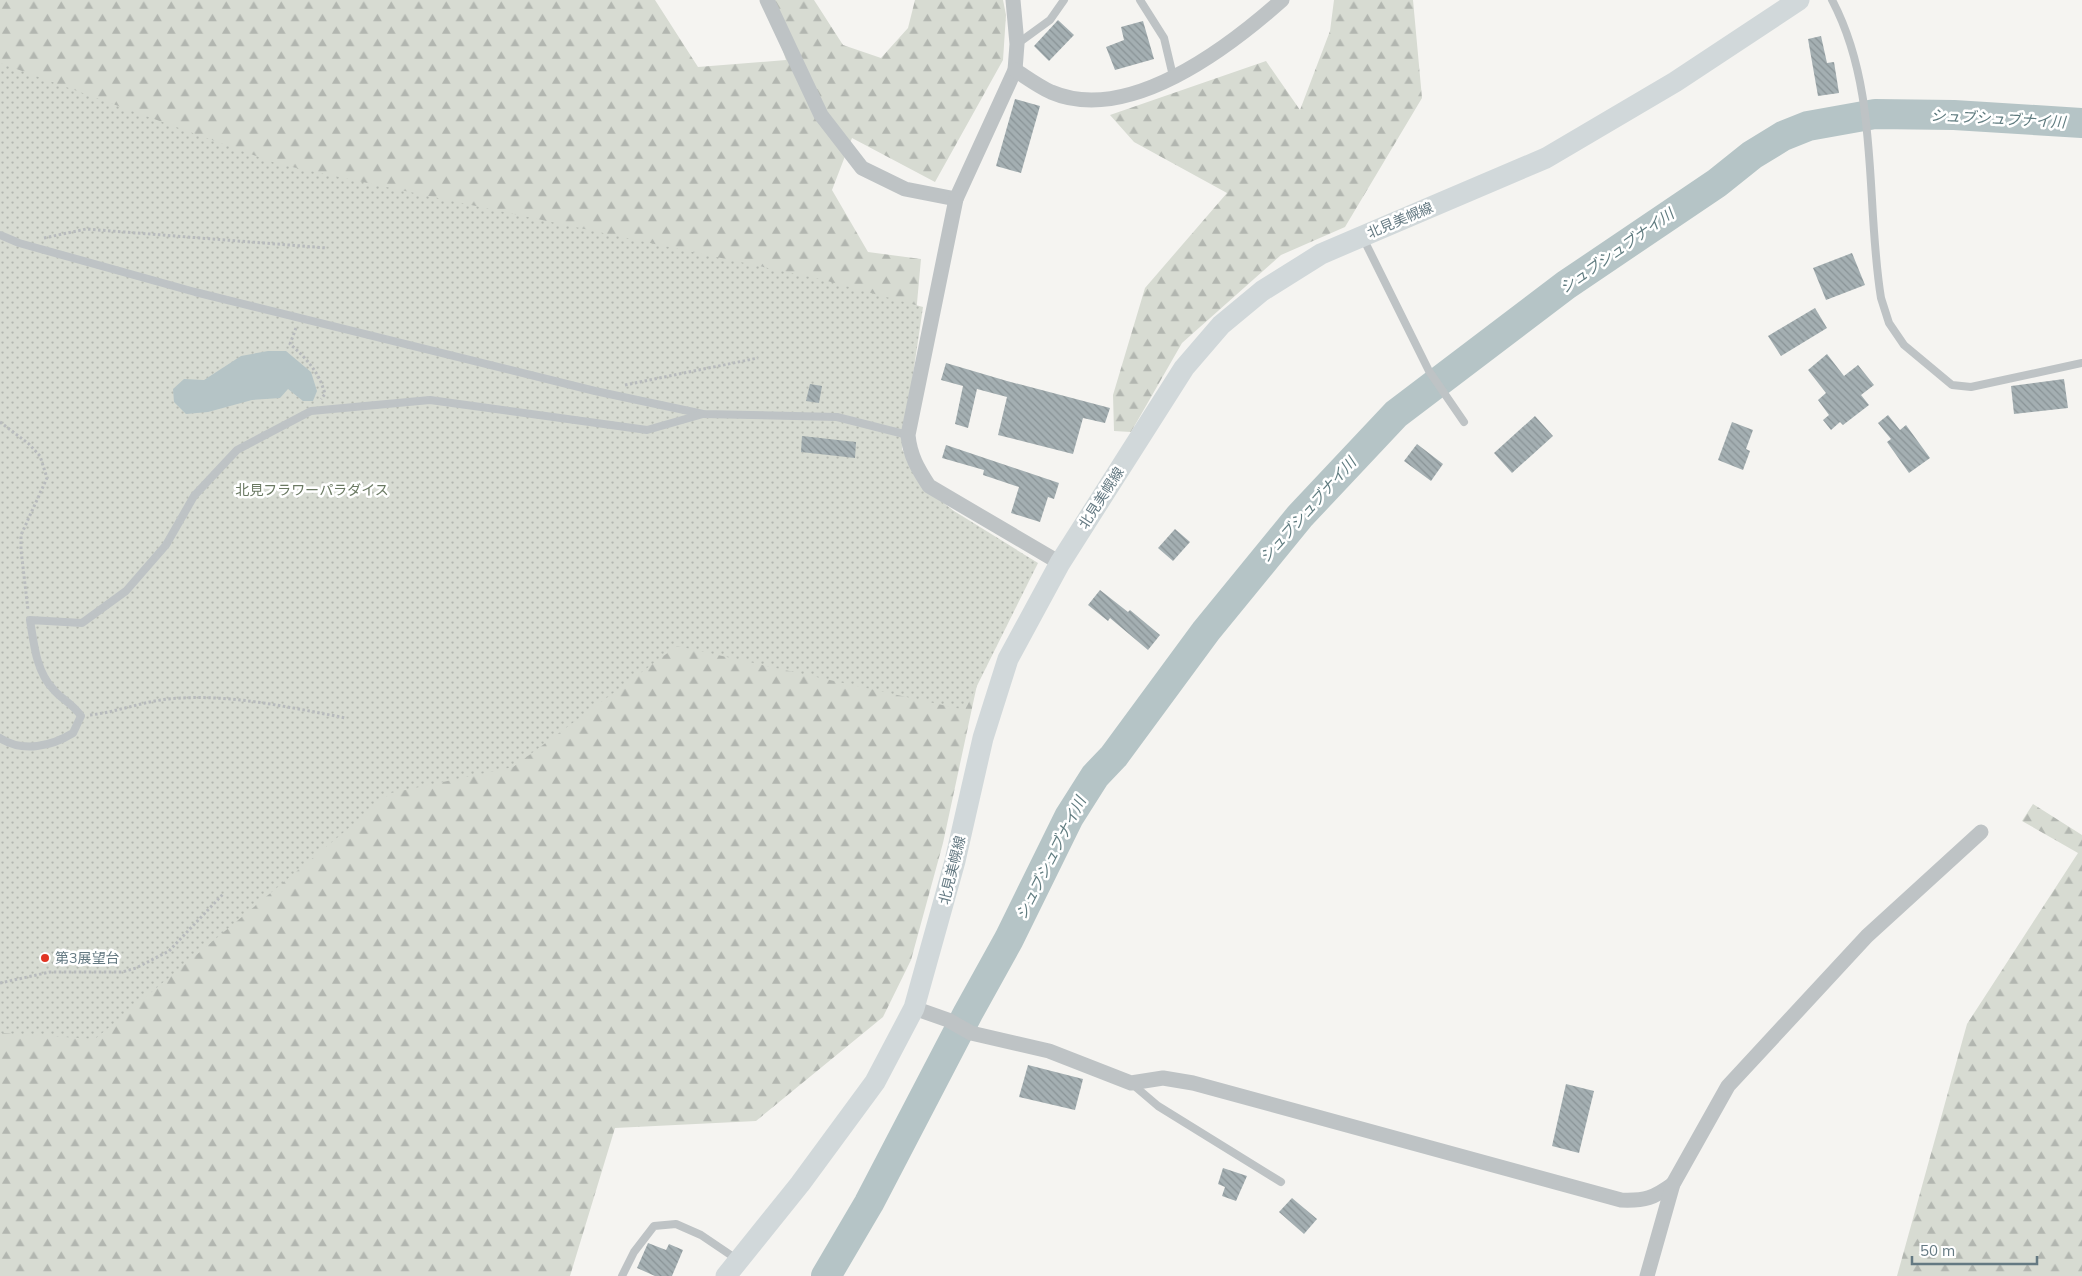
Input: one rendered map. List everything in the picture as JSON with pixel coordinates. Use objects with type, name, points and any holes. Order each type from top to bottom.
[{"type":"main road","name":"北見美幌線","points":[[732,1268],[800,1184],[875,1082],[914,1008],[955,861],[984,738],[1008,659],[1060,563],[1184,368],[1221,325],[1270,286],[1321,254],[1546,158],[1675,82],[1799,0]]},
{"type":"street","points":[[767,0],[821,115],[862,168],[905,189],[956,199]]},
{"type":"street","points":[[1013,0],[1017,44],[1015,70],[956,199],[908,435],[913,459],[929,486],[1060,563]]},
{"type":"street","points":[[1015,70],[1052,92],[1088,100],[1141,93],[1208,59],[1242,36],[1282,0]]},
{"type":"street","points":[[1647,1276],[1673,1184],[1728,1086],[1867,936],[1981,832]]},
{"type":"street","points":[[914,1008],[948,1020],[971,1033],[1049,1052],[1131,1083],[1163,1078],[1193,1083],[1621,1200],[1640,1201],[1657,1196],[1673,1184]]},
{"type":"lane","points":[[1017,44],[1050,20],[1064,0]]},
{"type":"lane","points":[[1140,0],[1164,38],[1173,76]]},
{"type":"lane","points":[[1832,0],[1849,44],[1863,95],[1881,298],[1889,323],[1904,345],[1952,385],[1971,387],[2082,363]]},
{"type":"lane","points":[[0,234],[19,243],[195,292],[596,391],[703,414],[838,418],[908,435]]},
{"type":"lane","points":[[1363,236],[1429,371],[1464,422]]},
{"type":"lane","points":[[0,738],[25,747],[44,745],[73,732],[81,716],[72,703],[53,689],[36,659],[30,620],[82,623],[126,590],[166,545],[194,496],[237,450],[311,411],[430,400],[647,430],[703,414]]},
{"type":"lane","points":[[1131,1083],[1158,1106],[1281,1182]]},
{"type":"lane","points":[[622,1276],[634,1252],[654,1226],[676,1224],[701,1235],[732,1268]]},
{"type":"path","points":[[19,243],[86,229],[327,248]]},
{"type":"path","points":[[300,317],[290,344],[321,378],[325,394],[311,411]]},
{"type":"path","points":[[624,385],[758,358]]},
{"type":"path","points":[[0,422],[29,444],[40,456],[47,478],[22,535],[23,577],[30,620]]},
{"type":"path","points":[[81,716],[114,713],[144,702],[206,698],[244,699],[346,718]]},
{"type":"path","points":[[0,983],[50,972],[122,972],[136,968],[170,951],[224,893]]},
{"type":"green space","points":[[0,0],[655,0],[698,67],[786,60],[766,0],[814,0],[843,45],[881,58],[908,28],[915,0],[1003,0],[1006,15],[1003,60],[935,182],[852,138],[832,190],[868,252],[921,259],[916,314],[0,152]]},
{"type":"green space","points":[[1334,0],[1413,0],[1422,98],[1345,227],[1281,255],[1182,343],[1131,432],[1114,431],[1113,395],[1145,288],[1227,193],[1134,142],[1110,115],[1266,61],[1300,110],[1330,31]]},
{"type":"green space","name":"北見フラワーパラダイス","points":[[0,63],[278,164],[820,279],[923,307],[902,449],[922,486],[954,511],[1038,563],[965,710],[677,646],[513,767],[391,793],[95,1039],[0,1033]]},
{"type":"green space","points":[[682,611],[983,657],[943,843],[911,960],[883,1017],[756,1121],[615,1128],[570,1276],[0,1276],[0,896]]},
{"type":"green space","points":[[2033,804],[2082,835],[2082,1276],[1897,1276],[1967,1024],[2078,853],[2022,821]]},
{"type":"shaded area","points":[[268,351],[286,351],[311,372],[317,391],[313,401],[303,401],[288,389],[280,398],[252,400],[208,412],[186,414],[174,402],[173,389],[184,379],[204,380],[241,356]]},
{"type":"building","points":[[1058,20],[1074,35],[1049,61],[1034,46]]},
{"type":"building","points":[[1143,21],[1154,59],[1115,70],[1106,47],[1124,40],[1121,27]]},
{"type":"building","points":[[1821,36],[1827,63],[1834,62],[1839,93],[1818,96],[1808,39]]},
{"type":"building","points":[[1015,99],[1040,106],[1021,173],[996,166]]},
{"type":"building","points":[[1852,253],[1865,285],[1826,300],[1813,268]]},
{"type":"building","points":[[1815,308],[1827,328],[1781,356],[1768,336]]},
{"type":"building","points":[[1827,354],[1844,376],[1858,365],[1874,385],[1861,395],[1869,405],[1843,425],[1840,422],[1831,430],[1823,420],[1829,415],[1818,400],[1826,393],[1808,370]]},
{"type":"building","points":[[946,363],[1110,408],[1105,423],[1083,418],[1073,454],[998,435],[1007,397],[977,389],[968,428],[955,424],[963,386],[941,380]]},
{"type":"building","points":[[2064,379],[2068,408],[2014,414],[2011,386]]},
{"type":"building","points":[[810,384],[822,386],[819,403],[806,401]]},
{"type":"building","points":[[1888,415],[1900,430],[1906,425],[1930,458],[1909,473],[1887,442],[1891,439],[1878,423]]},
{"type":"building","points":[[1535,416],[1553,436],[1512,473],[1494,453]]},
{"type":"building","points":[[1732,422],[1753,430],[1746,449],[1750,451],[1743,470],[1718,460]]},
{"type":"building","points":[[802,436],[856,442],[855,458],[801,452]]},
{"type":"building","points":[[1417,444],[1443,464],[1431,481],[1404,461]]},
{"type":"building","points":[[946,445],[1059,483],[1054,499],[1048,497],[1040,522],[1011,513],[1019,487],[983,475],[984,470],[942,458]]},
{"type":"building","points":[[1175,529],[1190,542],[1173,561],[1158,548]]},
{"type":"building","points":[[1100,590],[1128,612],[1130,610],[1160,635],[1148,650],[1110,618],[1108,621],[1088,605]]},
{"type":"building","points":[[1028,1065],[1083,1079],[1075,1110],[1019,1097]]},
{"type":"building","points":[[1566,1084],[1594,1091],[1579,1153],[1552,1146]]},
{"type":"building","points":[[1223,1168],[1247,1176],[1236,1201],[1222,1196],[1225,1187],[1218,1184]]},
{"type":"building","points":[[1292,1198],[1317,1219],[1304,1234],[1279,1212]]},
{"type":"building","points":[[648,1243],[666,1250],[669,1244],[683,1250],[672,1276],[655,1276],[637,1268]]},
{"type":"waterway","name":"シュブシュブナイ川","points":[[826,1276],[869,1203],[968,1013],[1009,939],[1069,817],[1095,776],[1114,756],[1206,631],[1300,516],[1396,414],[1566,285],[1717,183],[1752,155],[1783,136],[1808,126],[1875,114],[1954,115],[2082,123]]},
{"type":"place","name":"第3展望台","points":[[45,958]]}]
